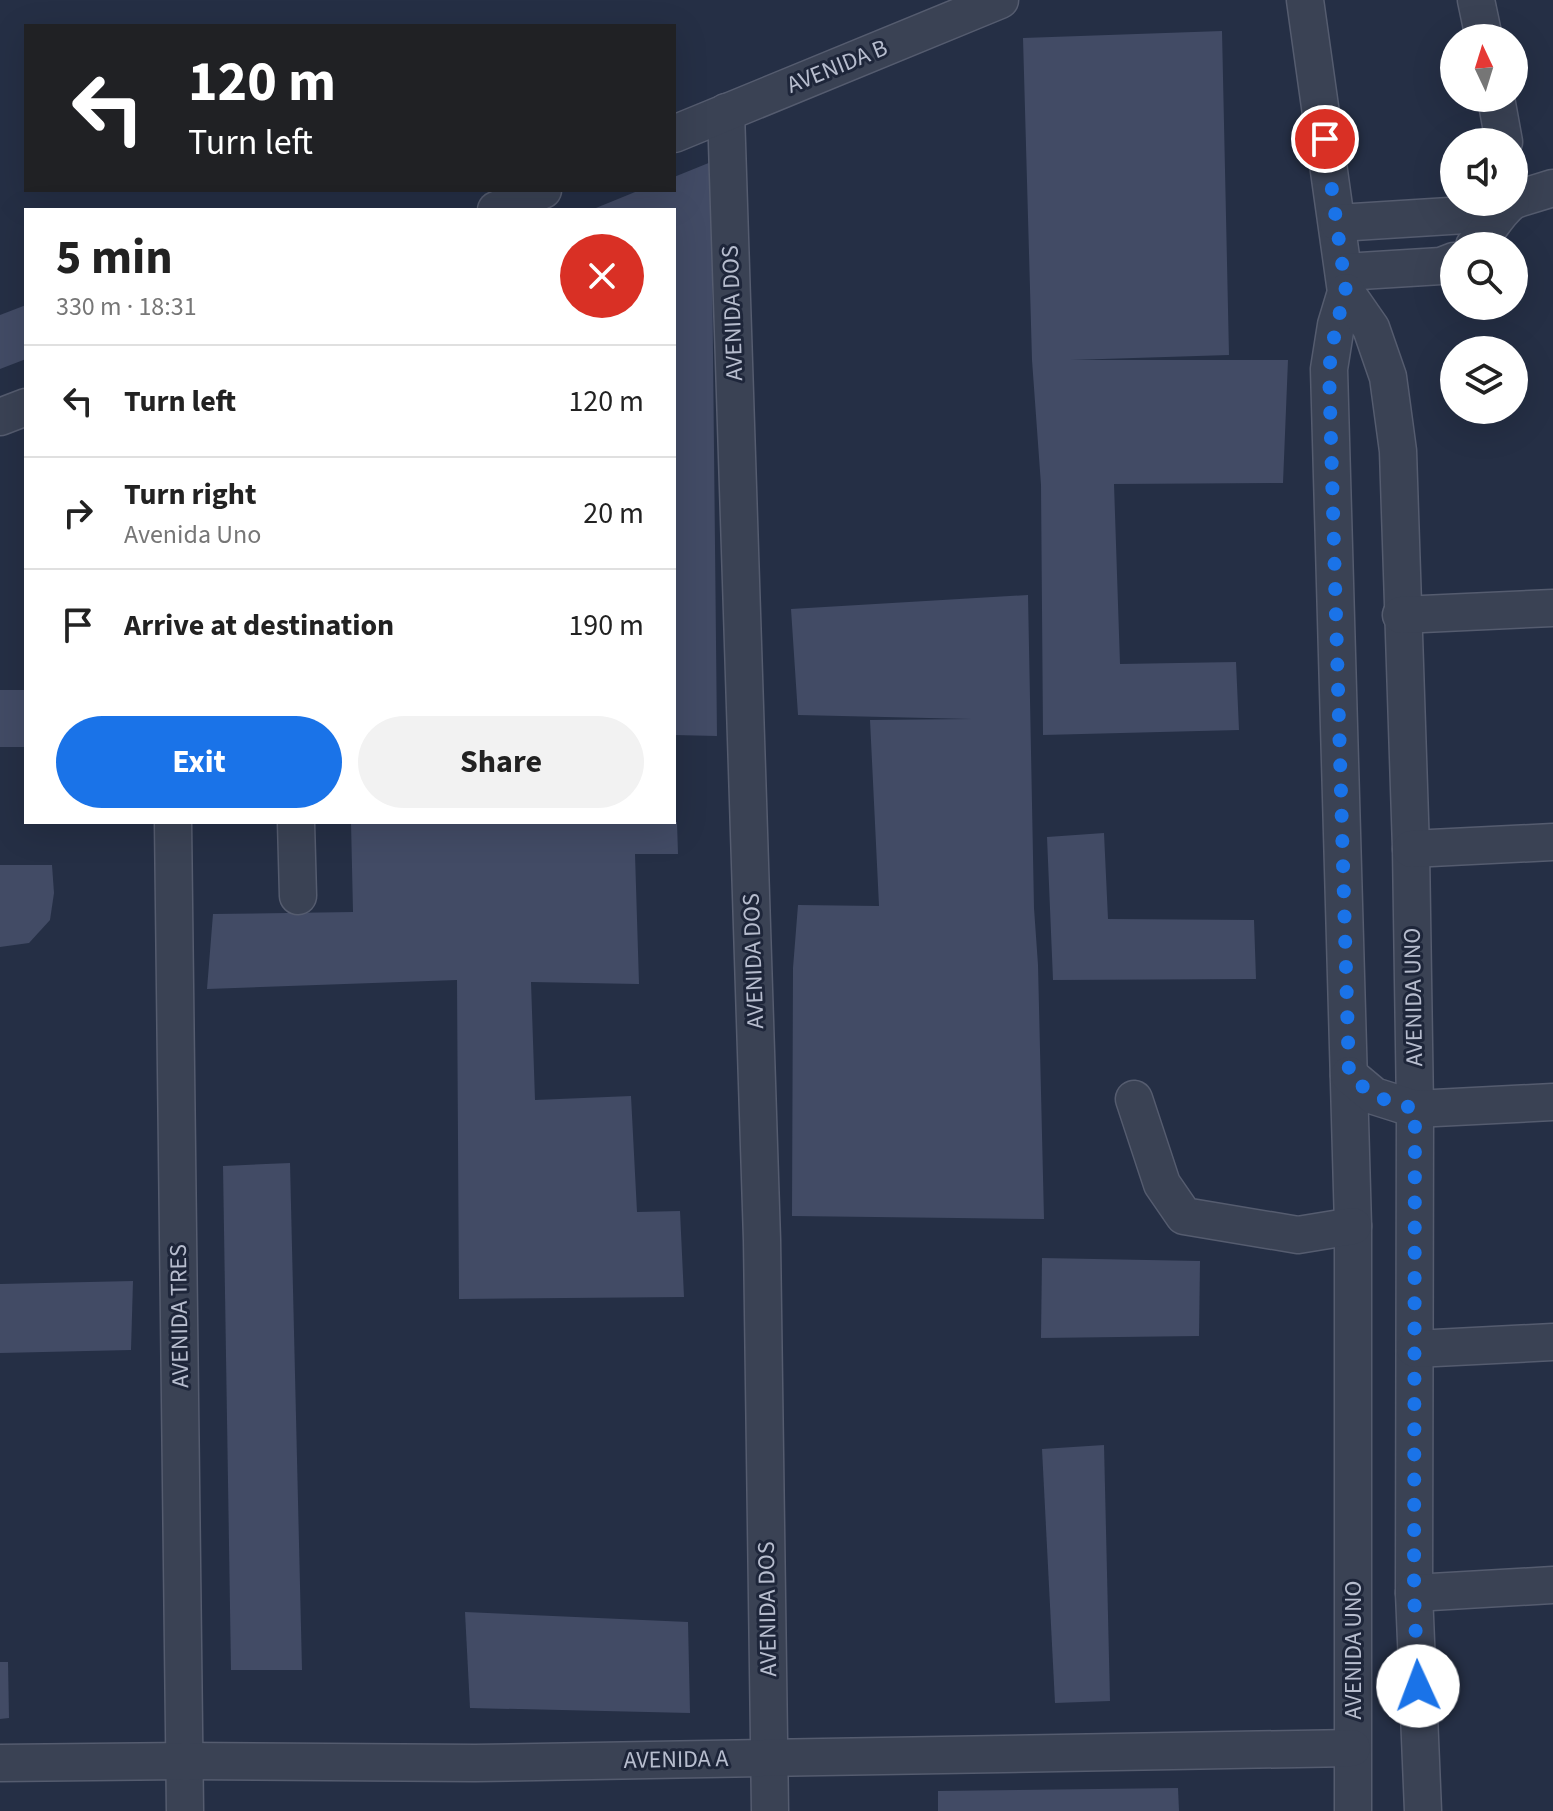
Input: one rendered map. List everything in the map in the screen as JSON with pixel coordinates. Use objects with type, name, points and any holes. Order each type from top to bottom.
[{"type":"street","name":"AVENIDA B","points":[[676,133],[1000,0]]},
{"type":"street","name":"AVENIDA UNO","points":[[1305,0],[1345,282],[1329,369],[1353,1226],[1353,1811]]},
{"type":"street","points":[[1476,0],[1481,24]]},
{"type":"street","name":"AVENIDA DOS","points":[[726,112],[762,1224],[770,1811]]},
{"type":"street","points":[[1528,196],[1553,188]]},
{"type":"street","points":[[501,208],[538,192]]},
{"type":"street","points":[[1338,223],[1440,210]]},
{"type":"street","points":[[1345,282],[1440,266]]},
{"type":"street","name":"AVENIDA UNO","points":[[1345,282],[1371,328],[1388,377],[1398,451],[1411,849],[1415,1109],[1414,1593],[1423,1811]]},
{"type":"street","points":[[0,417],[24,408]]},
{"type":"street","points":[[1401,615],[1553,608]]},
{"type":"street","name":"AVENIDA TRES","points":[[173,824],[185,1811]]},
{"type":"street","points":[[296,824],[298,896]]},
{"type":"street","points":[[1411,849],[1553,842]]},
{"type":"street","points":[[1349,1075],[1374,1096],[1415,1109],[1553,1102]]},
{"type":"street","points":[[1134,1099],[1162,1184],[1184,1216],[1298,1235],[1353,1226]]},
{"type":"street","points":[[1351,1169],[1369,1134],[1415,1109]]},
{"type":"street","points":[[1415,1349],[1553,1342]]},
{"type":"street","points":[[1414,1593],[1553,1585]]},
{"type":"street","name":"AVENIDA A","points":[[0,1763],[475,1763],[1352,1748]]},
{"type":"building","points":[[1222,31],[1229,355],[1071,360],[1288,360],[1283,483],[1114,484],[1120,664],[1236,662],[1239,730],[1043,735],[1041,485],[1032,360],[1023,38]]},
{"type":"building","points":[[711,162],[717,736],[676,735],[676,208],[596,208],[635,192],[676,192],[676,176]]},
{"type":"building","points":[[24,306],[24,360],[0,369],[0,315]]},
{"type":"building","points":[[1028,595],[1044,1219],[792,1216],[793,968],[798,905],[879,906],[870,720],[971,719],[798,715],[791,609]]},
{"type":"building","points":[[0,690],[24,690],[24,747],[0,747]]},
{"type":"building","points":[[677,822],[678,854],[635,854],[639,984],[531,982],[535,1100],[631,1096],[637,1212],[680,1211],[684,1297],[459,1299],[457,980],[207,989],[213,914],[353,912],[351,824]]},
{"type":"building","points":[[1104,833],[1108,919],[1254,920],[1256,979],[1053,980],[1047,837]]},
{"type":"building","points":[[0,865],[52,865],[54,893],[50,920],[29,943],[0,947]]},
{"type":"building","points":[[290,1163],[302,1670],[231,1670],[223,1166]]},
{"type":"building","points":[[1042,1258],[1200,1261],[1199,1336],[1041,1338]]},
{"type":"building","points":[[133,1281],[131,1350],[0,1353],[0,1284]]},
{"type":"building","points":[[1104,1445],[1110,1701],[1055,1703],[1042,1449]]},
{"type":"building","points":[[465,1612],[688,1622],[690,1713],[470,1708]]},
{"type":"building","points":[[0,1662],[8,1662],[9,1718],[0,1719]]},
{"type":"building","points":[[1178,1788],[1179,1811],[938,1811],[938,1791]]},
{"type":"route","points":[[1325,139],[1346,292],[1336,325],[1329,369],[1349,1075],[1374,1096],[1415,1109],[1414,1593],[1418,1686]]}]
